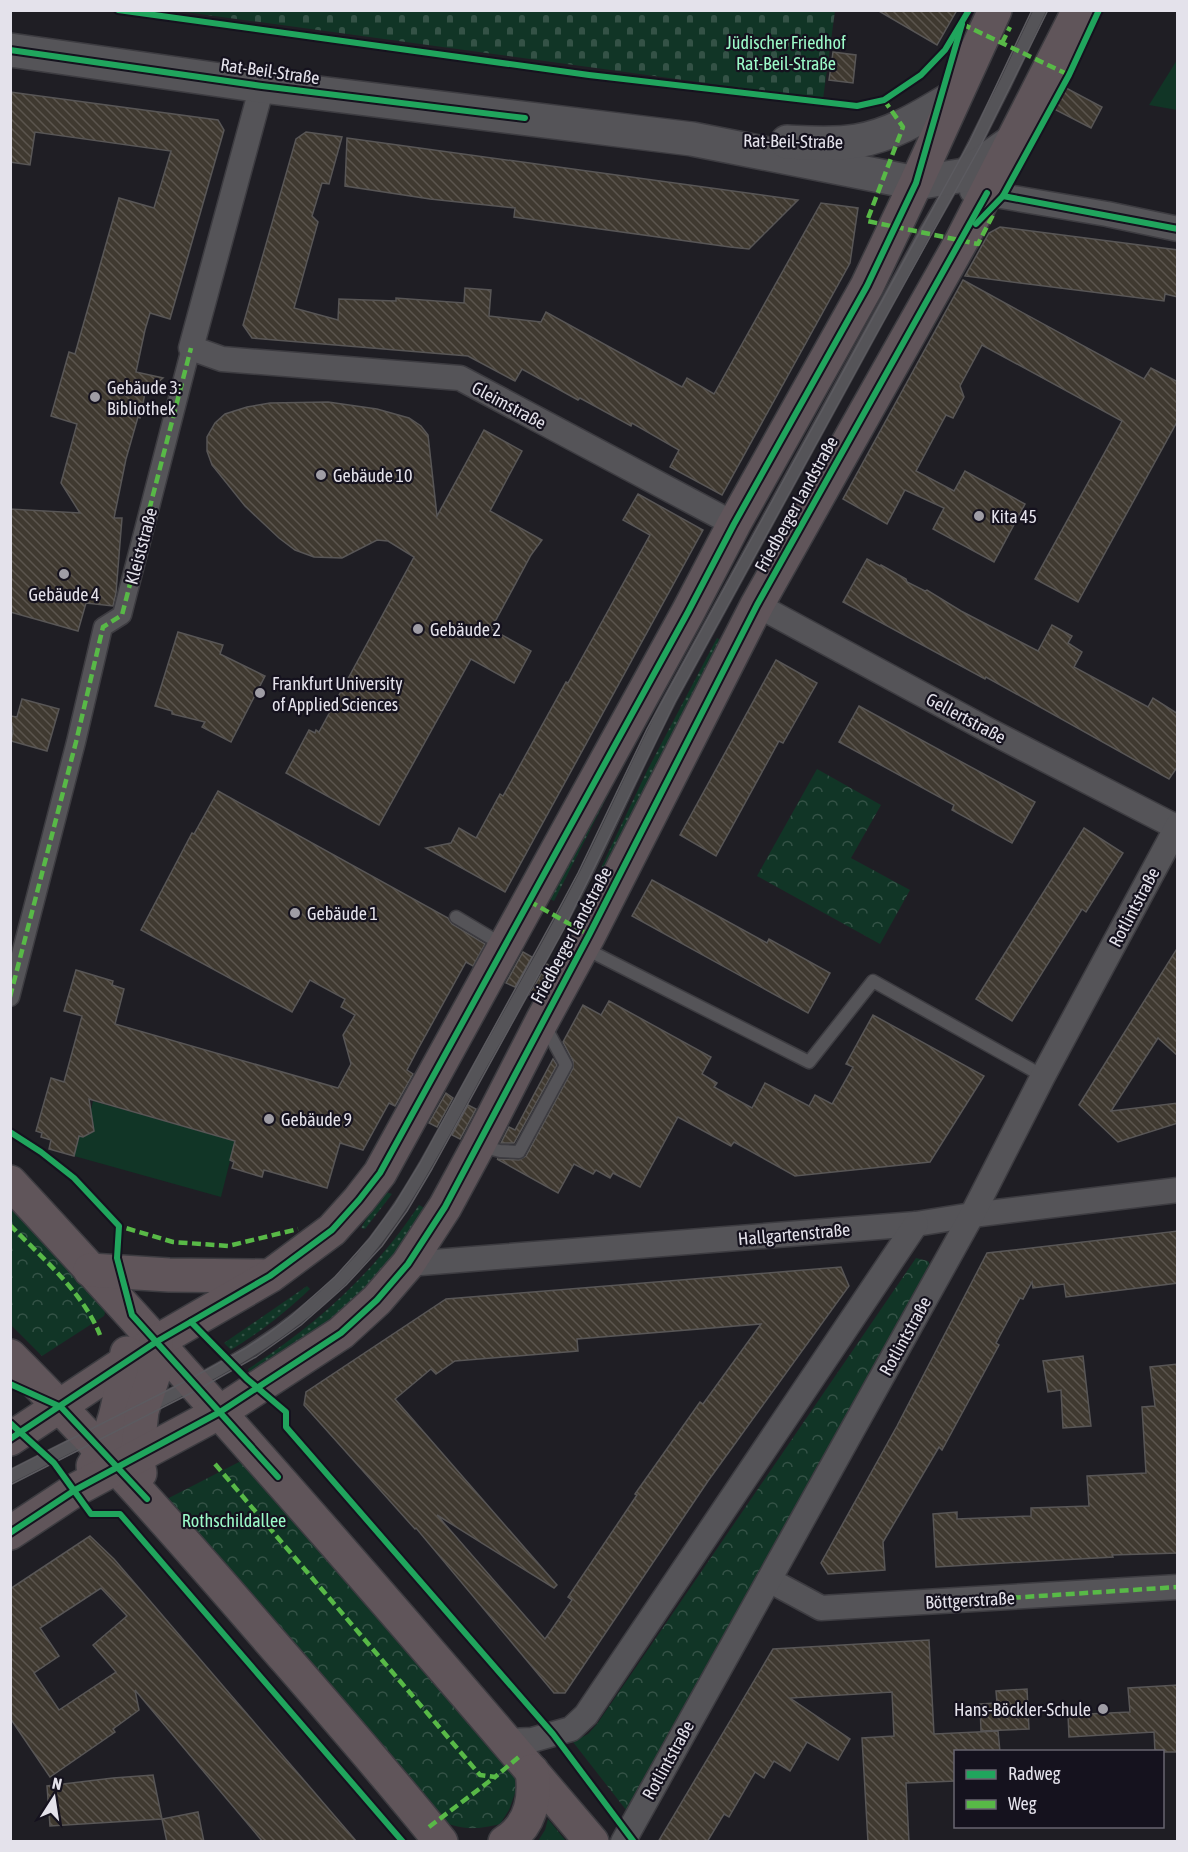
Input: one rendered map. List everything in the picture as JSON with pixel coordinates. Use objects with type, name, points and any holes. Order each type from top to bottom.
[{"type":"main road","points":[[10,1439],[156,1342],[270,1275],[332,1230],[380,1173],[734,524],[867,286],[995,10]]},
{"type":"main road","name":"Friedberger Landstraße","points":[[10,1533],[75,1490],[112,1448],[220,1412],[341,1333],[377,1300],[408,1264],[445,1206],[478,1146],[757,605],[987,193],[1079,10]]},
{"type":"main road","name":"Rat-Beil-Straße","points":[[10,50],[262,86],[692,140],[916,183]]},
{"type":"main road","name":"Rat-Beil-Straße","points":[[692,140],[827,143],[858,141],[903,127],[954,97]]},
{"type":"main road","points":[[916,183],[954,182],[1013,141]]},
{"type":"main road","points":[[10,1182],[279,1477],[508,1741],[592,1842]]},
{"type":"main road","points":[[90,1270],[169,1275],[270,1275]]},
{"type":"main road","points":[[112,1448],[132,1315]]},
{"type":"main road","points":[[112,1448],[142,1411],[154,1374],[156,1342]]},
{"type":"main road","points":[[10,1356],[61,1407],[112,1448],[147,1499],[440,1840]]},
{"type":"main road","points":[[505,1842],[521,1829],[530,1813],[534,1798],[532,1771]]},
{"type":"street","name":"Kleiststraße","points":[[10,997],[76,742],[103,627],[122,615],[262,86]]},
{"type":"street","points":[[954,182],[987,193],[1178,230]]},
{"type":"street","name":"Gleimstraße","points":[[192,348],[222,359],[460,378],[734,524]]},
{"type":"street","name":"Gellertstraße","points":[[757,605],[988,730],[1177,827]]},
{"type":"street","name":"Rotlintstraße","points":[[623,1842],[972,1215],[1043,1076],[1177,827]]},
{"type":"street","name":"Hallgartenstraße","points":[[408,1264],[916,1224],[1178,1190]]},
{"type":"street","points":[[508,1741],[532,1740],[571,1729],[586,1715],[916,1224]]},
{"type":"street","name":"Böttgerstraße","points":[[769,1580],[821,1608],[1178,1587]]},
{"type":"lane","name":"Friedberger Landstraße","points":[[142,1411],[251,1352],[296,1321],[361,1259],[401,1208],[584,876],[670,699],[954,182],[1001,93],[1040,10]]},
{"type":"lane","points":[[456,917],[504,945]]},
{"type":"lane","points":[[582,947],[809,1062],[873,981],[1043,1076]]},
{"type":"lane","name":"Friedberger Landstraße","points":[[10,1477],[112,1448]]},
{"type":"green space","name":"Jüdischer Friedhof Rat-Beil-Straße","points":[[178,11],[835,11],[823,99]]},
{"type":"green space","points":[[1177,60],[1177,110],[1149,105]]},
{"type":"green space","points":[[717,638],[726,643],[588,920],[579,914],[647,771]]},
{"type":"green space","points":[[817,769],[881,805],[851,858],[910,890],[880,944],[757,876]]},
{"type":"green space","points":[[610,785],[610,791],[554,901],[546,897]]},
{"type":"green space","points":[[93,1101],[235,1141],[221,1197],[74,1156],[79,1136],[90,1133],[89,1119]]},
{"type":"green space","points":[[383,1191],[392,1194],[365,1229],[361,1228]]},
{"type":"green space","points":[[10,1197],[99,1296],[105,1313],[104,1316],[42,1356],[11,1325]]},
{"type":"green space","points":[[419,1205],[428,1210],[399,1253],[378,1276],[326,1322],[251,1376],[248,1369],[320,1316],[363,1275],[402,1230]]},
{"type":"green space","points":[[916,1258],[928,1261],[933,1270],[630,1815],[573,1742],[588,1734],[597,1724]]},
{"type":"green space","points":[[307,1286],[310,1289],[301,1298],[252,1336],[231,1350],[224,1343]]},
{"type":"green space","name":"Rothschildallee","points":[[241,1461],[519,1782],[509,1810],[500,1824],[470,1828],[440,1821],[161,1502]]},
{"type":"green space","points":[[548,1819],[566,1841],[538,1841],[545,1830]]},
{"type":"building","points":[[877,10],[957,10],[937,45]]},
{"type":"building","points":[[833,52],[856,55],[853,83],[829,80]]},
{"type":"building","points":[[1066,88],[1102,107],[1091,128],[1054,109]]},
{"type":"building","points":[[10,92],[218,120],[224,130],[170,319],[150,313],[145,330],[136,372],[163,378],[145,393],[140,418],[138,417],[126,459],[114,518],[122,518],[113,606],[86,603],[78,631],[10,612],[10,509],[80,513],[61,483],[77,424],[51,416],[69,352],[75,354],[119,198],[154,208],[171,151],[35,132],[30,165],[10,162]]},
{"type":"building","points":[[306,132],[342,137],[329,184],[322,183],[312,216],[318,222],[294,308],[338,320],[339,299],[396,301],[396,298],[464,303],[465,288],[491,290],[489,316],[541,322],[546,312],[682,387],[687,378],[714,394],[821,203],[858,208],[850,263],[722,495],[670,467],[679,450],[632,423],[631,426],[522,369],[515,381],[468,356],[252,338],[243,325],[296,139]]},
{"type":"building","points":[[347,138],[798,200],[749,249],[730,247],[514,217],[515,208],[430,199],[345,186]]},
{"type":"building","points":[[1000,227],[1178,250],[1178,297],[1165,294],[1164,301],[965,276],[989,233]]},
{"type":"building","points":[[963,280],[1144,379],[1151,368],[1178,382],[1178,420],[1078,602],[1035,579],[1122,421],[982,345],[960,386],[964,397],[953,418],[946,415],[916,471],[954,491],[965,471],[1025,504],[994,562],[933,529],[944,508],[905,490],[887,524],[843,499]]},
{"type":"building","points":[[328,402],[377,409],[409,418],[421,426],[428,435],[437,516],[484,430],[522,451],[490,511],[542,540],[531,555],[491,629],[531,651],[514,683],[471,659],[379,825],[286,773],[309,730],[319,732],[414,557],[388,541],[377,540],[342,558],[314,557],[295,550],[245,506],[212,465],[207,451],[207,437],[215,423],[225,414],[270,403]]},
{"type":"building","points":[[638,494],[703,530],[505,892],[426,848],[451,843],[459,828],[476,838],[500,794],[503,796],[650,535],[623,520]]},
{"type":"building","points":[[867,559],[1038,651],[1052,625],[1072,636],[1068,643],[1082,652],[1074,667],[1148,707],[1153,698],[1178,714],[1178,766],[1169,779],[986,677],[985,679],[843,602]]},
{"type":"building","points":[[178,632],[223,645],[220,654],[265,676],[231,742],[202,727],[205,722],[172,714],[172,711],[155,706]]},
{"type":"building","points":[[776,660],[817,683],[783,743],[779,741],[716,856],[680,835]]},
{"type":"building","points":[[22,699],[59,709],[47,751],[11,741],[13,731],[10,716],[17,717]]},
{"type":"building","points":[[859,706],[1035,802],[1012,843],[952,810],[954,805],[839,742]]},
{"type":"building","points":[[218,791],[448,918],[452,924],[485,944],[473,966],[466,962],[407,1070],[413,1074],[395,1106],[389,1103],[363,1150],[340,1143],[327,1188],[264,1170],[262,1177],[232,1168],[234,1162],[230,1160],[235,1141],[89,1099],[94,1131],[83,1137],[79,1136],[74,1156],[49,1149],[51,1140],[41,1137],[42,1133],[36,1131],[51,1078],[64,1082],[82,1016],[64,1011],[76,970],[113,981],[112,985],[124,989],[115,1024],[338,1088],[351,1064],[343,1035],[355,1015],[341,1007],[345,999],[310,980],[292,1012],[141,930],[192,833],[194,834]]},
{"type":"building","points":[[1084,828],[1123,853],[1086,912],[1082,909],[1012,1021],[976,999]]},
{"type":"building","points":[[652,880],[767,943],[769,939],[830,973],[808,1013],[632,916]]},
{"type":"building","points":[[1178,947],[1178,1056],[1158,1038],[1111,1111],[1178,1103],[1178,1123],[1118,1142],[1079,1105]]},
{"type":"building","points":[[523,952],[532,957],[515,987],[506,983]]},
{"type":"building","points":[[547,964],[550,966],[533,998],[529,995]]},
{"type":"building","points":[[609,1001],[711,1057],[702,1074],[717,1083],[714,1087],[752,1108],[765,1083],[809,1106],[815,1095],[832,1104],[853,1067],[846,1064],[873,1015],[984,1076],[930,1162],[795,1176],[734,1142],[731,1146],[678,1117],[640,1187],[613,1173],[610,1178],[596,1170],[593,1174],[574,1164],[558,1193],[497,1159],[519,1160],[526,1156],[573,1068],[573,1061],[563,1042],[583,1005],[601,1015]]},
{"type":"building","points":[[553,1059],[557,1065],[514,1143],[501,1143],[509,1127],[515,1130]]},
{"type":"building","points":[[446,1093],[453,1098],[437,1127],[429,1123]]},
{"type":"building","points":[[468,1105],[476,1109],[460,1139],[452,1135]]},
{"type":"building","points":[[1178,1231],[1178,1283],[1066,1297],[1064,1284],[1033,1288],[1032,1282],[1023,1299],[1020,1298],[996,1343],[999,1345],[942,1450],[939,1447],[883,1542],[885,1570],[828,1574],[821,1563],[897,1426],[987,1253]]},
{"type":"building","points":[[841,1267],[849,1286],[708,1481],[565,1693],[554,1693],[416,1528],[304,1405],[306,1392],[446,1299]],"holes":[[[761,1324],[703,1404],[700,1402],[635,1494],[637,1495],[568,1597],[572,1600],[545,1639],[437,1515],[554,1588],[557,1585],[395,1399],[431,1369],[436,1374],[455,1361],[578,1351],[577,1339]]]},
{"type":"building","points":[[1083,1356],[1091,1426],[1063,1428],[1061,1390],[1048,1392],[1043,1361]]},
{"type":"building","points":[[1178,1364],[1178,1553],[1112,1555],[1113,1557],[936,1567],[933,1514],[957,1512],[957,1519],[1031,1516],[1031,1508],[1089,1506],[1087,1476],[1146,1473],[1142,1407],[1155,1406],[1150,1367]]},
{"type":"building","points":[[90,1536],[114,1559],[357,1842],[263,1842],[135,1690],[139,1710],[113,1729],[115,1732],[50,1777],[10,1718],[10,1589]],"holes":[[[101,1588],[127,1616],[93,1645],[116,1672],[59,1710],[34,1673],[59,1656],[40,1628]]]},
{"type":"building","points":[[929,1640],[934,1734],[998,1731],[1000,1750],[954,1750],[954,1781],[906,1783],[909,1842],[868,1842],[862,1738],[894,1736],[892,1692],[790,1698],[850,1739],[838,1760],[807,1742],[790,1771],[774,1761],[764,1778],[755,1772],[729,1817],[724,1814],[707,1842],[658,1842],[773,1649]]},
{"type":"building","points":[[1178,1685],[1178,1752],[1155,1750],[1154,1732],[1069,1737],[1068,1715],[1130,1712],[1128,1688]]},
{"type":"building","points":[[1027,1689],[1029,1729],[981,1731],[980,1704],[997,1703],[996,1691]]},
{"type":"building","points":[[153,1775],[162,1819],[50,1826],[47,1786]]},
{"type":"building","points":[[198,1812],[204,1842],[167,1842],[162,1819]]},
{"type":"tram line","points":[[10,1470],[190,1379],[269,1333],[335,1277],[370,1238],[395,1204],[420,1163],[578,873],[647,729],[970,141],[1032,10]]},
{"type":"tram line","points":[[10,1485],[199,1389],[256,1357],[301,1325],[346,1285],[382,1246],[407,1211],[567,923],[675,702],[981,145],[1048,10]]},
{"type":"marked path","points":[[962,24],[1069,75]]},
{"type":"marked path","points":[[1002,43],[1010,27]]},
{"type":"marked path","points":[[884,100],[903,127],[867,221],[978,244],[994,213]]},
{"type":"marked path","points":[[10,997],[76,742],[103,627],[122,615],[191,348]]},
{"type":"marked path","points":[[529,901],[589,935]]},
{"type":"marked path","points":[[115,1222],[119,1226],[173,1242],[228,1246],[298,1229]]},
{"type":"marked path","points":[[10,1225],[72,1290],[93,1319],[100,1335]]},
{"type":"marked path","points":[[215,1464],[480,1775],[495,1777],[520,1756]]},
{"type":"marked path","points":[[931,1603],[1178,1587]]},
{"type":"marked path","points":[[429,1827],[495,1777]]},
{"type":"cycle path","points":[[118,10],[589,75],[857,106],[884,100],[921,75],[945,50],[969,10]]},
{"type":"cycle path","points":[[976,224],[1003,196],[1069,75],[1099,10]]},
{"type":"cycle path","points":[[10,1439],[156,1342],[270,1276],[332,1230],[380,1173],[734,524],[867,286],[916,183],[962,24]]},
{"type":"cycle path","points":[[10,50],[262,86],[525,118]]},
{"type":"cycle path","points":[[10,1533],[75,1490],[220,1412],[341,1333],[377,1300],[408,1264],[445,1207],[589,935],[757,605],[987,193]]},
{"type":"cycle path","points":[[1003,196],[1178,229]]},
{"type":"cycle path","points":[[10,1132],[41,1152],[74,1178],[119,1226],[117,1258],[132,1315],[278,1477]]},
{"type":"cycle path","points":[[191,1322],[247,1379],[286,1412],[286,1427],[553,1734],[634,1842]]},
{"type":"cycle path","points":[[10,1384],[61,1407],[147,1499]]},
{"type":"cycle path","points":[[10,1423],[54,1463],[91,1514],[120,1514],[403,1842]]},
{"type":"place","name":"Gebäude 3: Bibliothek","points":[[95,397]]},
{"type":"place","name":"Gebäude 10","points":[[321,475]]},
{"type":"place","name":"Kita 45","points":[[979,516]]},
{"type":"place","name":"Gebäude 4","points":[[64,574]]},
{"type":"place","name":"Gebäude 2","points":[[418,629]]},
{"type":"place","name":"Frankfurt University of Applied Sciences","points":[[260,693]]},
{"type":"place","name":"Gebäude 1","points":[[295,913]]},
{"type":"place","name":"Gebäude 9","points":[[269,1119]]},
{"type":"place","name":"Hans-Böckler-Schule","points":[[1103,1709]]}]
